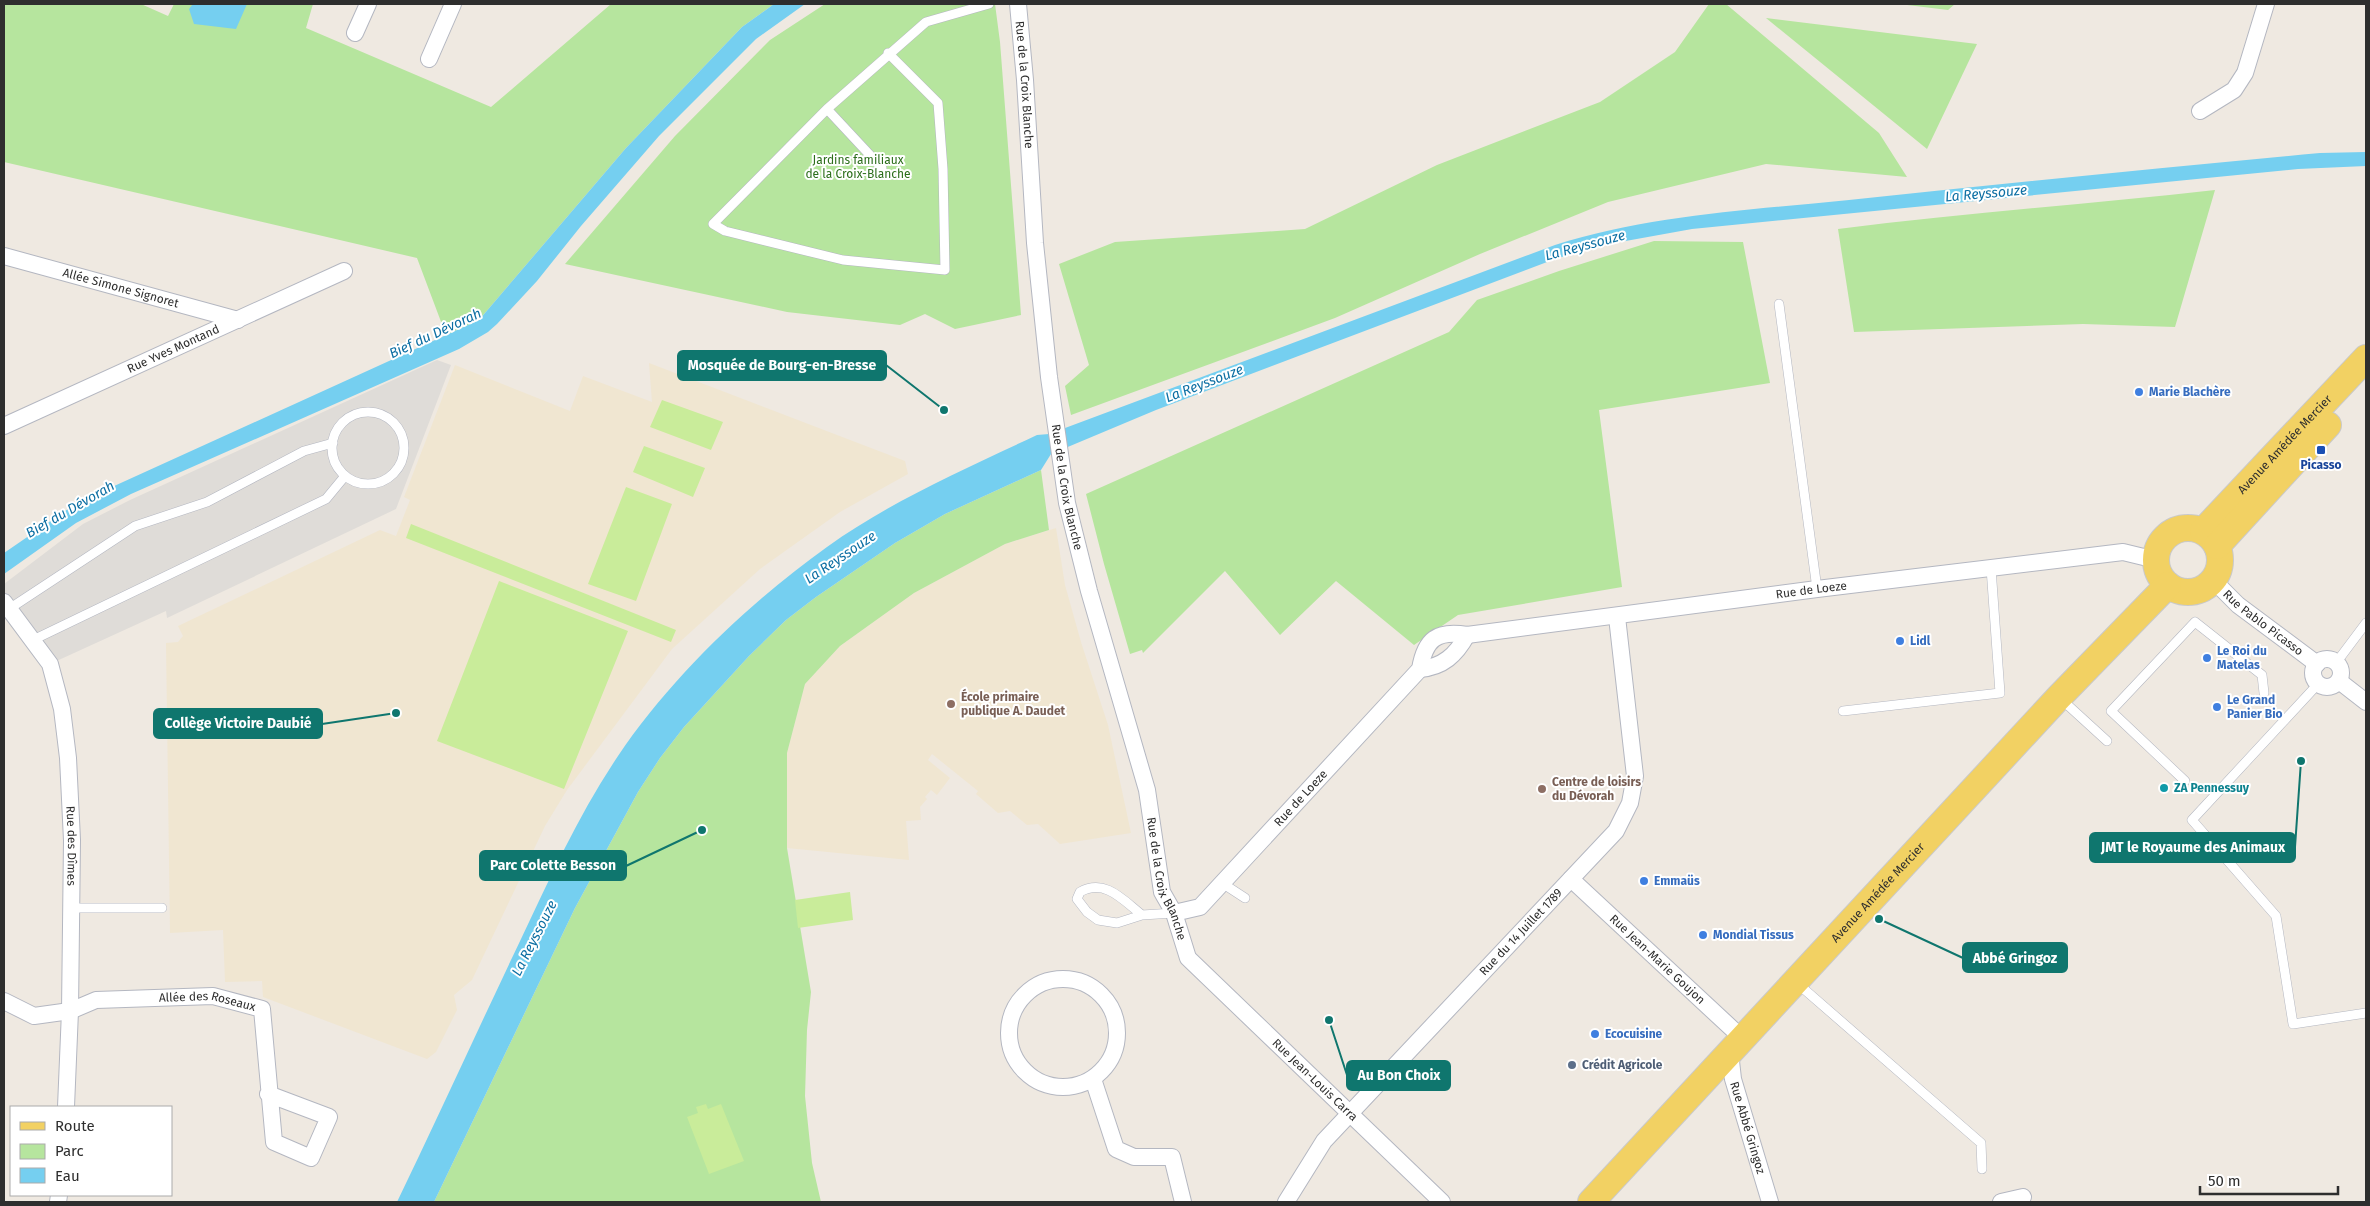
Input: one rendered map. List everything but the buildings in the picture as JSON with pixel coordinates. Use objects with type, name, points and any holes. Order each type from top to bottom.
[{"type":"main road","name":"Avenue Amédée Mercier","points":[[2210,538],[2366,358]]},
{"type":"main road","name":"Avenue Amédée Mercier","points":[[2210,538],[2366,384]]},
{"type":"main road","points":[[2192,528],[2210,538],[2220,563],[2213,580],[2197,591],[2187,592],[2168,585],[2162,578],[2156,560],[2163,540],[2171,533],[2192,528]]},
{"type":"main road","name":"Avenue Amédée Mercier","points":[[1591,1202],[2059,697],[2168,585]]},
{"type":"street","points":[[355,33],[368,4]]},
{"type":"street","points":[[430,59],[453,4]]},
{"type":"street","name":"Rue de la Croix Blanche","points":[[1018,4],[1025,80],[1035,243],[1049,377],[1067,503],[1089,591],[1147,790],[1162,892],[1174,913],[1188,958]]},
{"type":"street","points":[[2200,111],[2234,90],[2245,73],[2266,4]]},
{"type":"street","name":"Allée Simone Signoret","points":[[4,256],[238,320]]},
{"type":"street","name":"Rue Yves Montand","points":[[4,426],[344,271]]},
{"type":"street","name":"Rue de Loeze","points":[[1174,913],[1200,907],[1420,669],[1423,653],[1431,641],[1440,634],[1467,635],[1617,617],[1816,589],[2124,552],[2156,560]]},
{"type":"street","name":"Rue Pablo Picasso","points":[[2213,580],[2238,605],[2317,664]]},
{"type":"street","name":"Rue des Dîmes","points":[[6,606],[50,664],[62,709],[68,758],[72,908],[66,1106]]},
{"type":"street","name":"Rue du 14 Juillet 1789","points":[[1286,1202],[1324,1141],[1616,831],[1630,803],[1635,776],[1617,617]]},
{"type":"street","points":[[1420,669],[1442,664],[1449,659],[1467,635]]},
{"type":"street","points":[[2324,659],[2336,663],[2341,671],[2339,680],[2332,686],[2318,684],[2313,672],[2317,664],[2324,659]]},
{"type":"street","points":[[2339,680],[2366,702]]},
{"type":"street","name":"Rue Jean-Marie Goujon","points":[[1571,879],[1736,1045]]},
{"type":"street","name":"Rue Jean-Louis Carra","points":[[1188,958],[1442,1202]]},
{"type":"street","points":[[1055,979],[1071,979],[1094,988],[1101,993],[1111,1006],[1117,1030],[1114,1054],[1105,1068],[1093,1080],[1076,1087],[1058,1088],[1041,1084],[1026,1074],[1015,1059],[1009,1042],[1009,1024],[1015,1007],[1025,994],[1039,984],[1055,979]]},
{"type":"street","name":"Allée des Roseaux","points":[[70,1011],[96,1000],[213,996],[262,1009],[268,1094]]},
{"type":"street","points":[[4,1001],[34,1016],[70,1011]]},
{"type":"street","name":"Rue Abbé Gringoz","points":[[1736,1045],[1733,1079],[1770,1202]]},
{"type":"street","points":[[1093,1080],[1116,1149],[1134,1157],[1172,1157],[1183,1202]]},
{"type":"street","points":[[2001,1202],[2023,1197]]},
{"type":"lane","points":[[888,53],[938,103],[943,169],[945,270],[843,260],[725,231],[713,224],[827,109],[888,53],[926,22],[989,4]]},
{"type":"lane","points":[[827,109],[882,168]]},
{"type":"lane","points":[[1779,304],[1816,589]]},
{"type":"lane","points":[[365,412],[388,417],[402,435],[405,447],[403,459],[398,469],[390,478],[379,483],[367,484],[356,482],[345,476],[335,461],[333,443],[336,431],[343,422],[353,415],[365,412]]},
{"type":"lane","points":[[6,606],[135,526],[207,502],[304,451],[333,443]]},
{"type":"lane","points":[[33,640],[326,499],[345,476]]},
{"type":"lane","points":[[1843,710],[2000,693],[1991,568]]},
{"type":"lane","points":[[2185,781],[2111,711],[2194,622],[2262,675],[2264,693]]},
{"type":"lane","points":[[2336,663],[2366,623]]},
{"type":"lane","points":[[2318,684],[2192,820],[2276,916],[2293,1024],[2366,1014]]},
{"type":"lane","points":[[2059,697],[2107,741]]},
{"type":"lane","points":[[1222,883],[1245,898]]},
{"type":"lane","points":[[1142,915],[1115,892],[1104,888],[1088,887],[1080,892],[1077,899],[1087,912],[1098,920],[1117,923],[1142,915],[1174,913]]},
{"type":"lane","points":[[72,908],[162,908]]},
{"type":"lane","points":[[1795,981],[1981,1143],[1982,1168]]},
{"type":"shaded area","points":[[437,360],[451,365],[396,509],[167,618],[166,611],[50,664],[4,602],[4,584],[83,524],[130,500]]},
{"type":"shaded area","points":[[649,363],[905,461],[908,474],[840,512],[760,569],[672,649],[567,790],[545,826],[472,980],[454,995],[457,1010],[436,1052],[427,1059],[263,997],[262,981],[225,982],[223,930],[170,933],[166,643],[178,642],[183,636],[178,626],[380,530],[396,536],[410,500],[404,497],[455,365],[570,411],[583,376],[652,402]]},
{"type":"shaded area","name":"École primaire publique A. Daudet","points":[[1056,528],[1065,585],[1108,725],[1131,833],[1060,844],[1038,824],[1027,825],[1010,811],[998,813],[976,794],[978,791],[932,754],[928,760],[950,778],[937,795],[931,790],[925,797],[927,799],[920,807],[921,820],[906,821],[909,860],[787,848],[787,753],[805,684],[840,646],[914,593],[1005,544]]},
{"type":"green space","points":[[5,4],[141,4],[168,16],[174,4],[313,4],[306,28],[491,107],[611,4],[774,4],[742,27],[626,148],[479,320],[446,335],[417,258],[4,162]]},
{"type":"green space","name":"Jardins familiaux de la Croix-Blanche","points":[[825,4],[995,4],[1000,42],[1021,315],[955,329],[925,314],[900,325],[787,312],[565,264],[675,136],[770,40]]},
{"type":"green space","points":[[1709,4],[1726,4],[1879,133],[1907,177],[1766,164],[1608,202],[1480,254],[1335,318],[1071,415],[1065,386],[1089,365],[1059,264],[1115,242],[1305,229],[1437,165],[1600,102],[1675,52]]},
{"type":"green space","points":[[1899,4],[1955,4],[1948,10]]},
{"type":"green space","points":[[1766,18],[1977,44],[1927,149]]},
{"type":"green space","points":[[2215,190],[2175,327],[2083,324],[1854,332],[1838,229]]},
{"type":"green space","points":[[1654,241],[1743,242],[1770,383],[1599,410],[1622,587],[1458,615],[1414,645],[1336,581],[1280,635],[1225,571],[1143,653],[1142,650],[1130,654],[1086,494],[1449,332],[1477,300],[1559,271]]},
{"type":"green space","points":[[662,400],[723,422],[711,450],[650,427]]},
{"type":"green space","points":[[644,446],[705,468],[693,497],[633,472]]},
{"type":"green space","points":[[1041,470],[1049,530],[1005,544],[914,593],[840,646],[805,684],[787,753],[787,848],[811,992],[807,1030],[805,1096],[812,1163],[821,1202],[434,1202],[575,908],[638,792],[660,758],[684,727],[749,656],[786,620],[816,597],[895,543],[945,514]]},
{"type":"green space","points":[[626,487],[672,504],[636,601],[588,584]]},
{"type":"green space","points":[[411,524],[676,630],[671,642],[406,538]]},
{"type":"green space","points":[[499,581],[628,631],[564,789],[437,741]]},
{"type":"green space","points":[[850,892],[853,920],[798,928],[795,900]]},
{"type":"green space","points":[[706,1104],[708,1109],[721,1104],[744,1161],[709,1174],[687,1117],[698,1113],[696,1107]]},
{"type":"water","points":[[193,4],[247,4],[236,29],[194,24],[189,9]]},
{"type":"water","name":"Bief du Dévorah","points":[[774,4],[805,4],[756,39],[659,136],[581,226],[537,281],[488,332],[459,349],[131,494],[76,523],[4,574],[4,553],[68,509],[101,492],[479,320],[626,148],[742,27]]},
{"type":"water","name":"La Reyssouze","points":[[2366,152],[2366,166],[2298,169],[1692,229],[1598,246],[1555,259],[1156,410],[1051,454],[1041,470],[945,514],[895,543],[816,597],[786,620],[749,656],[684,727],[660,758],[638,792],[575,908],[434,1202],[397,1202],[566,846],[618,756],[662,698],[741,616],[827,547],[851,530],[903,500],[1037,435],[1049,434],[1555,245],[1591,235],[1664,220],[1700,215],[2320,153]]},
{"type":"place","name":"Marie Blachère","points":[[2139,392]]},
{"type":"place","name":"Mosquée de Bourg-en-Bresse","points":[[944,410]]},
{"type":"place","name":"Picasso","points":[[2321,450]]},
{"type":"place","name":"Lidl","points":[[1900,641]]},
{"type":"place","name":"Le Roi du Matelas","points":[[2207,658]]},
{"type":"place","name":"École primaire publique A. Daudet","points":[[951,704]]},
{"type":"place","name":"Le Grand Panier Bio","points":[[2217,707]]},
{"type":"place","name":"Collège Victoire Daubié","points":[[396,713]]},
{"type":"place","name":"JMT le Royaume des Animaux","points":[[2301,761]]},
{"type":"place","name":"ZA Pennessuy","points":[[2164,788]]},
{"type":"place","name":"Centre de loisirs du Dévorah","points":[[1542,789]]},
{"type":"place","name":"Parc Colette Besson","points":[[702,830]]},
{"type":"place","name":"Emmaüs","points":[[1644,881]]},
{"type":"place","name":"Abbé Gringoz","points":[[1879,919]]},
{"type":"place","name":"Mondial Tissus","points":[[1703,935]]},
{"type":"place","name":"Au Bon Choix","points":[[1329,1020]]},
{"type":"place","name":"Ecocuisine","points":[[1595,1034]]},
{"type":"place","name":"Crédit Agricole","points":[[1572,1065]]}]
